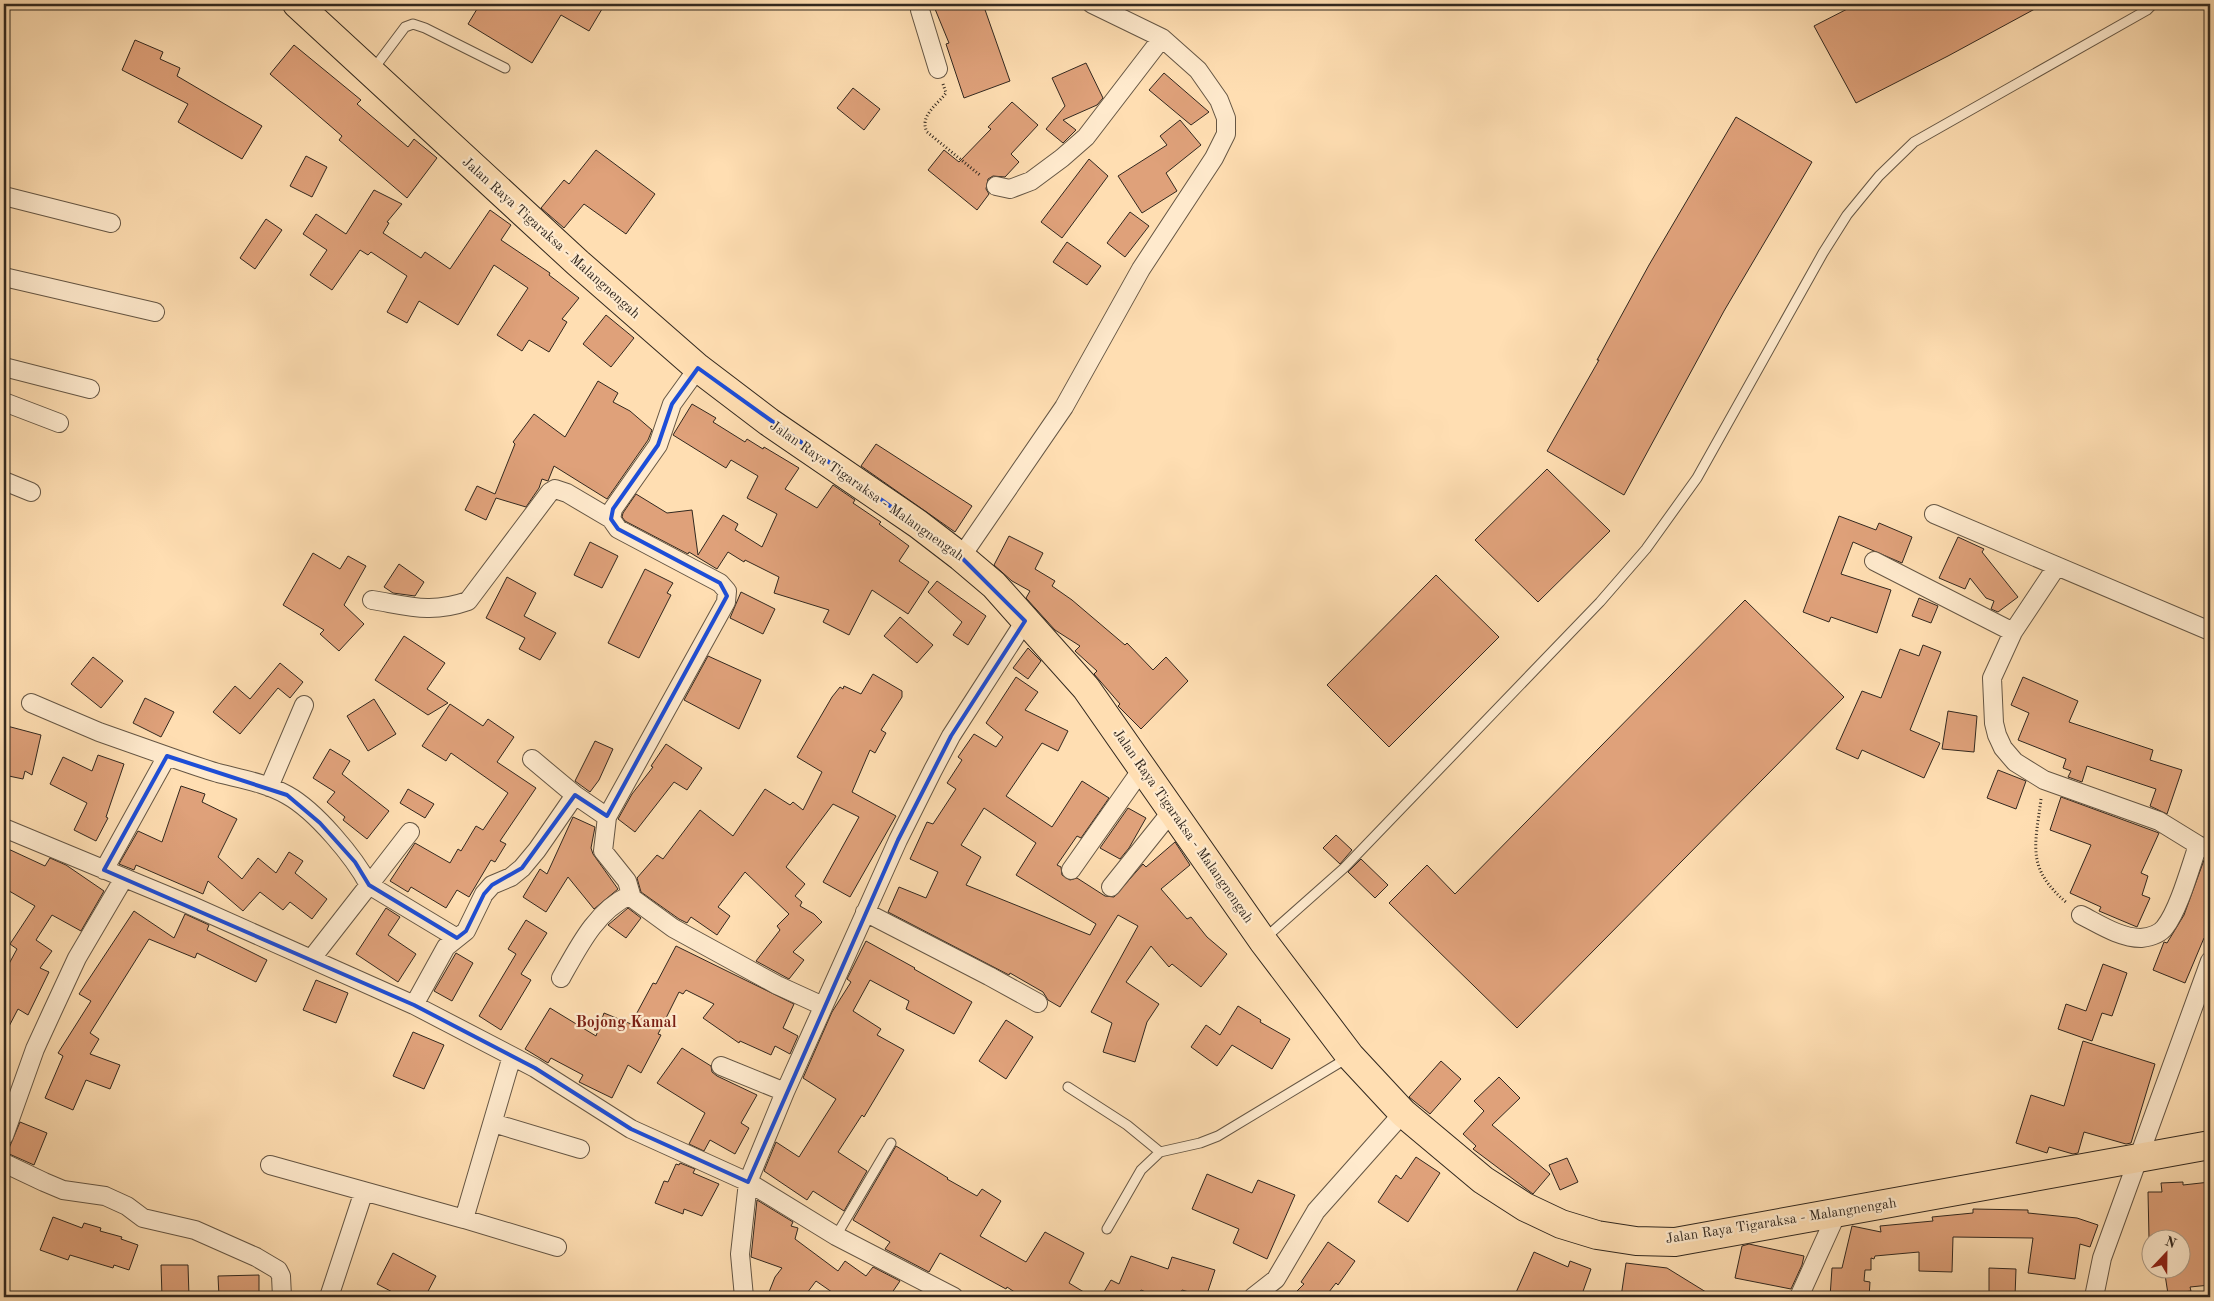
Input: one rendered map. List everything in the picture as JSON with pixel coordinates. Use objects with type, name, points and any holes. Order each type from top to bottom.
[{"type":"main road","name":"Jalan Raya Tigaraksa - Malangnengah","points":[[297,4],[640,319],[698,368],[769,422],[875,494],[962,557],[994,585],[1086,688],[1171,812],[1263,940],[1350,1056],[1403,1113],[1484,1180],[1525,1207],[1561,1224],[1597,1235],[1636,1241],[1675,1242],[2210,1145]]},
{"type":"street","points":[[921,4],[920,10],[938,68]]},
{"type":"street","points":[[962,557],[1064,407],[1141,269],[1214,158],[1226,134],[1226,118],[1219,100],[1198,70],[1162,38],[1092,4]]},
{"type":"street","points":[[996,186],[1010,189],[1031,180],[1062,158],[1086,137],[1162,38]]},
{"type":"street","points":[[4,196],[111,224]]},
{"type":"street","points":[[4,277],[155,312]]},
{"type":"street","points":[[4,367],[90,390]]},
{"type":"street","points":[[611,519],[613,509],[658,445],[672,404],[698,368]]},
{"type":"street","points":[[4,402],[59,423]]},
{"type":"street","points":[[4,481],[31,492]]},
{"type":"street","points":[[372,600],[436,609],[451,607],[468,601],[553,490],[567,493],[611,519],[618,529],[720,583],[727,591],[726,602],[607,817],[603,850],[626,881],[630,895],[635,901],[673,928],[777,985],[823,1006]]},
{"type":"street","points":[[1934,514],[2210,631]]},
{"type":"street","points":[[1874,561],[2013,632]]},
{"type":"street","points":[[2057,566],[2013,632],[1992,678],[1996,735],[2003,748],[2016,762],[2044,780],[2159,820],[2204,848],[2172,916],[2164,928],[2157,933],[2139,938],[2113,932],[2081,915]]},
{"type":"street","points":[[744,1297],[740,1254],[748,1182],[785,1092],[898,840],[951,736],[1025,621]]},
{"type":"street","points":[[31,704],[98,732],[167,756],[269,787],[287,795],[320,823],[355,862],[369,886],[457,938]]},
{"type":"street","points":[[269,787],[304,705]]},
{"type":"street","points":[[104,870],[167,756]]},
{"type":"street","points":[[532,759],[575,795],[607,817]]},
{"type":"street","points":[[1071,870],[1142,769]]},
{"type":"street","points":[[414,1005],[446,947],[466,931],[484,894],[492,885],[511,877],[522,868],[575,795]]},
{"type":"street","points":[[1111,887],[1171,812]]},
{"type":"street","points":[[4,828],[312,958],[414,1005],[512,1056],[631,1129],[748,1182],[836,1236],[954,1297]]},
{"type":"street","points":[[312,958],[410,832]]},
{"type":"street","points":[[4,1136],[36,1049],[77,958],[124,878]]},
{"type":"street","points":[[561,978],[586,934],[621,899],[630,895]]},
{"type":"street","points":[[865,912],[1038,1003]]},
{"type":"street","points":[[2094,1297],[2102,1258],[2210,961]]},
{"type":"street","points":[[464,1219],[512,1056]]},
{"type":"street","points":[[721,1066],[785,1092]]},
{"type":"street","points":[[1253,1297],[1276,1279],[1316,1211],[1403,1113]]},
{"type":"street","points":[[493,1123],[580,1149]]},
{"type":"street","points":[[4,1163],[16,1171],[63,1190],[105,1196],[128,1206],[143,1218],[206,1234],[256,1257],[278,1270],[281,1276],[282,1297]]},
{"type":"street","points":[[270,1165],[557,1247]]},
{"type":"street","points":[[328,1297],[364,1191]]},
{"type":"street","points":[[1799,1297],[1838,1213]]},
{"type":"lane","points":[[1263,940],[1344,868],[1600,602],[1646,549],[1697,478],[1828,245],[1847,215],[1879,176],[1914,142],[2147,10],[2153,4]]},
{"type":"lane","points":[[370,73],[405,27],[413,24],[425,28],[505,68]]},
{"type":"lane","points":[[1107,1229],[1142,1170],[1160,1152],[1200,1143],[1218,1136],[1350,1056]]},
{"type":"lane","points":[[1068,1087],[1127,1125],[1160,1152]]},
{"type":"lane","points":[[836,1236],[891,1143]]},
{"type":"path","points":[[938,68],[946,92],[926,116],[924,121],[926,132],[988,182],[996,186]]},
{"type":"path","points":[[2044,780],[2034,850],[2038,868],[2057,894],[2081,915]]},
{"type":"highlighted area","points":[[698,368],[961,557],[1025,621],[951,736],[898,840],[748,1182],[631,1129],[535,1068],[414,1005],[104,870],[167,756],[287,795],[320,823],[355,862],[369,885],[457,938],[466,931],[484,894],[492,885],[522,868],[575,795],[607,816],[727,596],[720,583],[618,529],[611,519],[613,509],[658,445],[672,404]]},
{"type":"building","points":[[480,4],[605,4],[589,31],[561,15],[532,63],[468,24]]},
{"type":"building","points":[[947,4],[983,4],[1010,81],[964,98],[946,44],[949,43],[935,9]]},
{"type":"building","points":[[1857,4],[2044,4],[1856,103],[1814,26]]},
{"type":"building","points":[[135,40],[163,52],[160,59],[180,68],[177,76],[262,126],[242,159],[178,122],[188,104],[122,70]]},
{"type":"building","points":[[294,45],[361,100],[357,104],[408,147],[414,139],[437,158],[407,198],[339,140],[342,136],[270,74]]},
{"type":"building","points":[[1086,63],[1103,98],[1097,105],[1063,120],[1076,130],[1063,143],[1046,129],[1065,106],[1052,78]]},
{"type":"building","points":[[1164,73],[1209,112],[1191,125],[1149,90]]},
{"type":"building","points":[[853,88],[880,109],[864,130],[837,108]]},
{"type":"building","points":[[1012,102],[1038,125],[1011,154],[1019,162],[1005,177],[993,176],[988,179],[986,189],[989,194],[977,210],[928,170],[944,150],[959,162],[991,129],[988,127]]},
{"type":"building","points":[[1736,117],[1812,162],[1724,311],[1624,495],[1547,451],[1599,360],[1597,360],[1649,265]]},
{"type":"building","points":[[1180,120],[1201,145],[1166,173],[1177,191],[1142,213],[1118,176],[1167,145],[1160,136]]},
{"type":"building","points":[[596,150],[655,194],[626,234],[584,204],[564,228],[541,208],[564,180],[569,184]]},
{"type":"building","points":[[306,156],[327,167],[312,197],[290,186]]},
{"type":"building","points":[[1089,159],[1108,176],[1062,238],[1041,222]]},
{"type":"building","points":[[374,190],[402,204],[387,222],[389,223],[383,233],[421,258],[425,252],[450,269],[490,210],[511,225],[501,240],[550,273],[549,275],[579,298],[562,319],[567,322],[549,352],[529,340],[522,351],[497,335],[528,288],[494,265],[458,325],[419,301],[407,323],[387,312],[407,276],[371,252],[368,255],[360,250],[332,290],[310,275],[327,250],[303,234],[316,214],[346,234]]},
{"type":"building","points":[[1130,212],[1149,226],[1125,257],[1107,243]]},
{"type":"building","points":[[266,219],[282,230],[255,269],[240,258]]},
{"type":"building","points":[[1067,242],[1101,266],[1087,285],[1053,262]]},
{"type":"building","points":[[606,315],[634,338],[611,367],[583,344]]},
{"type":"building","points":[[598,381],[618,393],[613,402],[630,411],[652,430],[648,440],[607,499],[554,466],[548,481],[542,479],[539,488],[526,507],[496,498],[486,520],[465,510],[477,486],[495,494],[515,444],[513,442],[534,414],[565,437]]},
{"type":"building","points":[[692,404],[716,418],[713,422],[745,442],[747,439],[763,449],[764,447],[799,468],[785,489],[817,508],[833,485],[855,500],[853,503],[881,522],[879,524],[909,546],[899,561],[929,582],[908,614],[872,590],[849,635],[823,622],[829,610],[774,593],[779,577],[745,560],[744,562],[728,552],[717,569],[689,552],[688,554],[625,521],[622,517],[623,513],[636,494],[667,513],[692,510],[698,555],[723,515],[738,524],[735,530],[762,547],[777,514],[747,498],[758,476],[731,460],[726,468],[673,435]]},
{"type":"building","points":[[876,444],[972,506],[955,532],[861,466]]},
{"type":"building","points":[[1547,469],[1610,531],[1538,602],[1475,540]]},
{"type":"building","points":[[1839,516],[1876,530],[1879,523],[1912,537],[1902,563],[1853,542],[1841,574],[1891,590],[1877,633],[1831,617],[1829,622],[1803,612]]},
{"type":"building","points":[[1009,536],[1043,553],[1035,569],[1055,581],[1052,586],[1072,600],[1125,645],[1127,643],[1153,670],[1166,657],[1188,681],[1141,729],[1118,706],[1120,704],[1094,674],[1097,671],[1075,651],[1080,646],[1055,630],[1026,598],[1030,591],[1012,581],[994,565]]},
{"type":"building","points":[[1958,537],[1984,549],[1982,552],[2018,597],[1998,612],[1991,609],[1994,601],[1986,598],[1970,578],[1965,589],[1939,578]]},
{"type":"building","points":[[590,542],[618,556],[602,588],[574,575]]},
{"type":"building","points":[[313,553],[340,569],[348,556],[366,566],[344,605],[364,624],[339,651],[320,634],[324,630],[283,605]]},
{"type":"building","points":[[399,564],[424,582],[415,596],[393,593],[384,587]]},
{"type":"building","points":[[645,569],[673,583],[667,593],[671,595],[639,658],[608,643]]},
{"type":"building","points":[[1436,575],[1499,637],[1389,747],[1327,685]]},
{"type":"building","points":[[507,577],[536,593],[524,616],[556,633],[540,660],[519,649],[525,638],[486,618]]},
{"type":"building","points":[[937,581],[986,616],[968,645],[953,635],[962,622],[928,592]]},
{"type":"building","points":[[741,592],[775,609],[763,634],[730,618]]},
{"type":"building","points":[[1919,598],[1938,606],[1931,623],[1912,616]]},
{"type":"building","points":[[1745,600],[1844,697],[1517,1028],[1389,903],[1427,865],[1455,894]]},
{"type":"building","points":[[900,617],[933,645],[917,663],[884,636]]},
{"type":"building","points":[[404,636],[445,663],[427,689],[448,703],[428,715],[375,680]]},
{"type":"building","points":[[1923,645],[1941,652],[1910,730],[1940,743],[1924,778],[1862,750],[1858,759],[1836,749],[1862,691],[1881,698],[1900,649],[1919,656]]},
{"type":"building","points":[[1028,648],[1041,661],[1028,679],[1013,668]]},
{"type":"building","points":[[708,656],[761,680],[739,729],[684,700]]},
{"type":"building","points":[[93,657],[123,681],[101,708],[71,684]]},
{"type":"building","points":[[280,663],[303,682],[290,698],[278,688],[240,734],[213,712],[235,686],[250,699]]},
{"type":"building","points":[[873,674],[902,691],[902,697],[881,730],[886,733],[875,753],[870,750],[852,792],[896,816],[850,897],[823,882],[859,817],[833,804],[786,867],[805,884],[795,896],[802,902],[800,906],[814,914],[822,922],[793,952],[804,960],[789,979],[756,961],[780,930],[777,926],[789,914],[745,872],[718,907],[730,916],[717,935],[691,917],[687,923],[679,919],[641,892],[637,878],[657,855],[663,859],[700,810],[733,836],[765,789],[790,805],[793,802],[803,810],[822,772],[797,757],[832,697],[840,687],[843,689],[844,686],[861,694]]},
{"type":"building","points":[[1016,677],[1038,692],[1025,710],[1068,731],[1058,751],[1042,743],[1006,796],[1052,827],[1082,781],[1109,798],[1081,838],[1077,836],[1057,865],[1061,867],[1062,875],[1070,880],[1077,878],[1105,896],[1114,897],[1143,864],[1146,867],[1175,842],[1190,865],[1161,889],[1187,919],[1191,917],[1207,937],[1227,954],[1201,987],[1172,964],[1169,967],[1151,946],[1126,982],[1159,1004],[1147,1022],[1135,1062],[1103,1052],[1112,1023],[1091,1012],[1138,926],[1118,915],[1060,1007],[1048,1000],[1043,992],[1010,973],[1009,975],[888,912],[899,887],[926,898],[938,872],[910,859],[927,822],[933,824],[956,789],[947,783],[962,760],[958,757],[974,734],[996,747],[1003,737],[986,723]],"holes":[[[984,808],[1036,843],[1016,875],[1096,924],[1090,935],[966,885],[981,857],[961,845]]]},
{"type":"building","points":[[2023,677],[2078,701],[2069,722],[2153,750],[2150,760],[2182,770],[2167,814],[2150,806],[2156,789],[2087,766],[2082,782],[2068,777],[2071,771],[2063,768],[2066,759],[2018,740],[2029,713],[2011,705]]},
{"type":"building","points":[[145,698],[174,712],[161,737],[133,723]]},
{"type":"building","points":[[374,699],[396,734],[368,751],[347,716]]},
{"type":"building","points":[[450,704],[483,726],[488,719],[514,737],[497,762],[536,788],[500,841],[506,844],[495,862],[491,860],[469,897],[457,890],[446,908],[411,887],[408,892],[390,881],[415,843],[450,863],[458,849],[461,851],[476,826],[483,830],[508,793],[451,753],[446,761],[422,746]]},
{"type":"building","points":[[1948,711],[1977,716],[1974,752],[1942,749]]},
{"type":"building","points":[[7,726],[41,735],[32,775],[25,771],[23,779],[4,775],[4,738]]},
{"type":"building","points":[[595,741],[613,749],[599,780],[590,792],[575,781]]},
{"type":"building","points":[[666,744],[702,768],[687,790],[674,782],[635,832],[618,819],[632,794],[653,767],[651,766]]},
{"type":"building","points":[[330,749],[350,761],[342,774],[389,811],[367,839],[343,820],[345,817],[327,802],[335,792],[313,778]]},
{"type":"building","points":[[98,755],[124,764],[106,817],[108,818],[96,841],[74,830],[87,803],[50,784],[63,757],[92,771]]},
{"type":"building","points":[[1998,770],[2026,781],[2016,809],[1987,798]]},
{"type":"building","points":[[181,786],[205,794],[202,802],[237,819],[218,857],[242,879],[258,858],[276,873],[289,852],[303,861],[295,873],[327,899],[312,919],[290,902],[283,910],[260,892],[243,911],[208,881],[203,894],[136,865],[134,870],[119,864],[138,831],[162,842]]},
{"type":"building","points":[[408,789],[434,804],[425,818],[400,803]]},
{"type":"building","points":[[2061,797],[2159,833],[2141,873],[2148,876],[2142,895],[2150,898],[2137,927],[2099,911],[2101,907],[2070,893],[2091,845],[2050,830]]},
{"type":"building","points":[[1128,808],[1146,818],[1129,848],[1120,859],[1100,848]]},
{"type":"building","points":[[573,817],[595,827],[591,848],[593,854],[618,889],[594,909],[568,877],[546,912],[523,897],[540,869],[547,874]]},
{"type":"building","points":[[1336,835],[1352,850],[1340,864],[1323,848]]},
{"type":"building","points":[[4,847],[45,866],[50,858],[66,865],[104,891],[81,931],[52,915],[36,940],[52,951],[40,968],[49,972],[28,1015],[18,1009],[4,1036],[4,973],[17,949],[10,944],[35,906],[4,888]]},
{"type":"building","points":[[1361,859],[1388,885],[1375,898],[1348,872]]},
{"type":"building","points":[[2204,860],[2210,860],[2210,941],[2204,938],[2185,983],[2153,970],[2164,942],[2167,943],[2184,915]]},
{"type":"building","points":[[386,908],[400,917],[388,935],[416,954],[398,982],[356,954]]},
{"type":"building","points":[[628,908],[641,918],[626,938],[608,925]]},
{"type":"building","points":[[134,911],[174,938],[185,914],[209,925],[207,930],[267,960],[256,982],[197,953],[195,958],[149,939],[90,1033],[99,1039],[90,1054],[120,1065],[110,1089],[86,1080],[73,1110],[45,1098],[63,1056],[58,1053],[91,1001],[79,994]]},
{"type":"building","points":[[526,920],[547,933],[521,974],[531,980],[501,1030],[479,1016],[516,954],[508,949]]},
{"type":"building","points":[[866,941],[972,1002],[954,1034],[906,1009],[909,1001],[870,980],[853,1011],[881,1029],[877,1035],[904,1050],[864,1117],[862,1115],[838,1152],[867,1171],[844,1211],[813,1191],[807,1200],[764,1171],[776,1142],[799,1157],[836,1099],[803,1078],[832,1012],[851,982],[847,979]]},
{"type":"building","points":[[676,946],[794,1004],[783,1028],[798,1036],[790,1054],[775,1046],[771,1055],[740,1041],[739,1043],[703,1018],[714,1004],[686,990],[683,994],[679,992],[658,1034],[661,1035],[641,1073],[628,1065],[612,1098],[579,1082],[583,1075],[551,1058],[548,1063],[525,1049],[550,1008],[596,1036],[604,1013],[631,1024],[653,983],[656,984]]},
{"type":"building","points":[[456,953],[473,963],[452,1001],[434,991]]},
{"type":"building","points":[[2103,964],[2127,973],[2112,1016],[2102,1013],[2092,1041],[2058,1029],[2066,1004],[2086,1011]]},
{"type":"building","points":[[316,980],[348,993],[336,1023],[303,1010]]},
{"type":"building","points":[[1238,1006],[1261,1020],[1260,1022],[1290,1039],[1272,1069],[1232,1045],[1217,1066],[1191,1047],[1206,1025],[1220,1035]]},
{"type":"building","points":[[1006,1020],[1033,1037],[1006,1079],[979,1061]]},
{"type":"building","points":[[413,1032],[444,1045],[424,1089],[393,1076]]},
{"type":"building","points":[[2083,1041],[2155,1064],[2131,1143],[2126,1144],[2084,1132],[2078,1153],[2073,1154],[2049,1147],[2047,1153],[2016,1143],[2031,1095],[2064,1106]]},
{"type":"building","points":[[682,1048],[711,1066],[712,1072],[717,1076],[757,1095],[741,1123],[749,1128],[735,1154],[710,1140],[704,1151],[689,1144],[705,1113],[657,1083]]},
{"type":"building","points":[[1441,1061],[1461,1079],[1430,1114],[1409,1097]]},
{"type":"building","points":[[1499,1077],[1520,1098],[1492,1125],[1550,1174],[1533,1194],[1473,1149],[1476,1146],[1463,1134],[1484,1111],[1474,1101]]},
{"type":"building","points":[[20,1122],[47,1133],[34,1165],[7,1153]]},
{"type":"building","points":[[896,1146],[977,1196],[982,1189],[1001,1201],[980,1236],[1026,1262],[1045,1232],[1084,1253],[1069,1283],[1092,1297],[1022,1297],[1007,1287],[1006,1289],[940,1253],[929,1272],[885,1249],[890,1242],[853,1220]]},
{"type":"building","points":[[1416,1157],[1440,1173],[1408,1222],[1378,1202],[1396,1175],[1401,1179]]},
{"type":"building","points":[[1567,1158],[1578,1182],[1560,1190],[1549,1165]]},
{"type":"building","points":[[680,1163],[695,1169],[693,1173],[719,1184],[702,1216],[684,1209],[683,1214],[655,1203],[664,1181],[668,1182],[676,1164],[679,1165]]},
{"type":"building","points":[[1207,1174],[1252,1193],[1258,1180],[1295,1195],[1267,1259],[1233,1243],[1239,1229],[1192,1209]]},
{"type":"building","points":[[2183,1182],[2183,1185],[2210,1182],[2210,1285],[2190,1287],[2191,1291],[2168,1294],[2166,1278],[2192,1278],[2192,1228],[2149,1228],[2148,1192],[2162,1192],[2161,1183]]},
{"type":"building","points":[[757,1200],[793,1222],[791,1226],[798,1228],[795,1239],[838,1271],[845,1261],[866,1276],[873,1267],[900,1281],[889,1297],[839,1297],[816,1281],[804,1297],[767,1297],[775,1277],[782,1268],[751,1257]]},
{"type":"building","points":[[1973,1209],[2028,1210],[2028,1213],[2077,1218],[2098,1225],[2090,1247],[2080,1244],[2075,1279],[2028,1273],[2033,1238],[1953,1237],[1952,1272],[1919,1271],[1919,1252],[1875,1256],[1874,1259],[1871,1258],[1871,1270],[1865,1270],[1864,1281],[1870,1282],[1869,1297],[1830,1297],[1832,1268],[1842,1268],[1852,1226],[1881,1232],[1880,1226],[1933,1221],[1932,1217],[1973,1213]]},
{"type":"building","points":[[53,1217],[82,1228],[84,1223],[101,1228],[100,1231],[122,1237],[121,1239],[138,1245],[129,1270],[114,1265],[113,1268],[70,1255],[68,1260],[40,1250]]},
{"type":"building","points":[[1328,1242],[1355,1261],[1338,1285],[1336,1283],[1325,1297],[1291,1297],[1304,1284],[1301,1282]]},
{"type":"building","points":[[1749,1244],[1804,1256],[1791,1289],[1735,1278],[1742,1246]]},
{"type":"building","points":[[1534,1252],[1568,1267],[1570,1261],[1591,1269],[1581,1297],[1514,1297]]},
{"type":"building","points":[[393,1253],[436,1276],[425,1297],[402,1297],[377,1284]]},
{"type":"building","points":[[1131,1256],[1168,1269],[1172,1257],[1215,1270],[1206,1297],[1182,1290],[1179,1297],[1166,1297],[1154,1293],[1153,1295],[1141,1290],[1138,1295],[1141,1297],[1101,1297],[1111,1280],[1119,1284]]},
{"type":"building","points":[[1626,1263],[1667,1268],[1714,1297],[1621,1297]]},
{"type":"building","points":[[161,1265],[188,1265],[189,1297],[162,1297]]},
{"type":"building","points":[[1989,1268],[2016,1269],[2015,1297],[1989,1297]]},
{"type":"building","points":[[259,1275],[259,1297],[219,1297],[218,1276]]},
{"type":"district","name":"Bojong Kamal","points":[[626,1023]]}]
